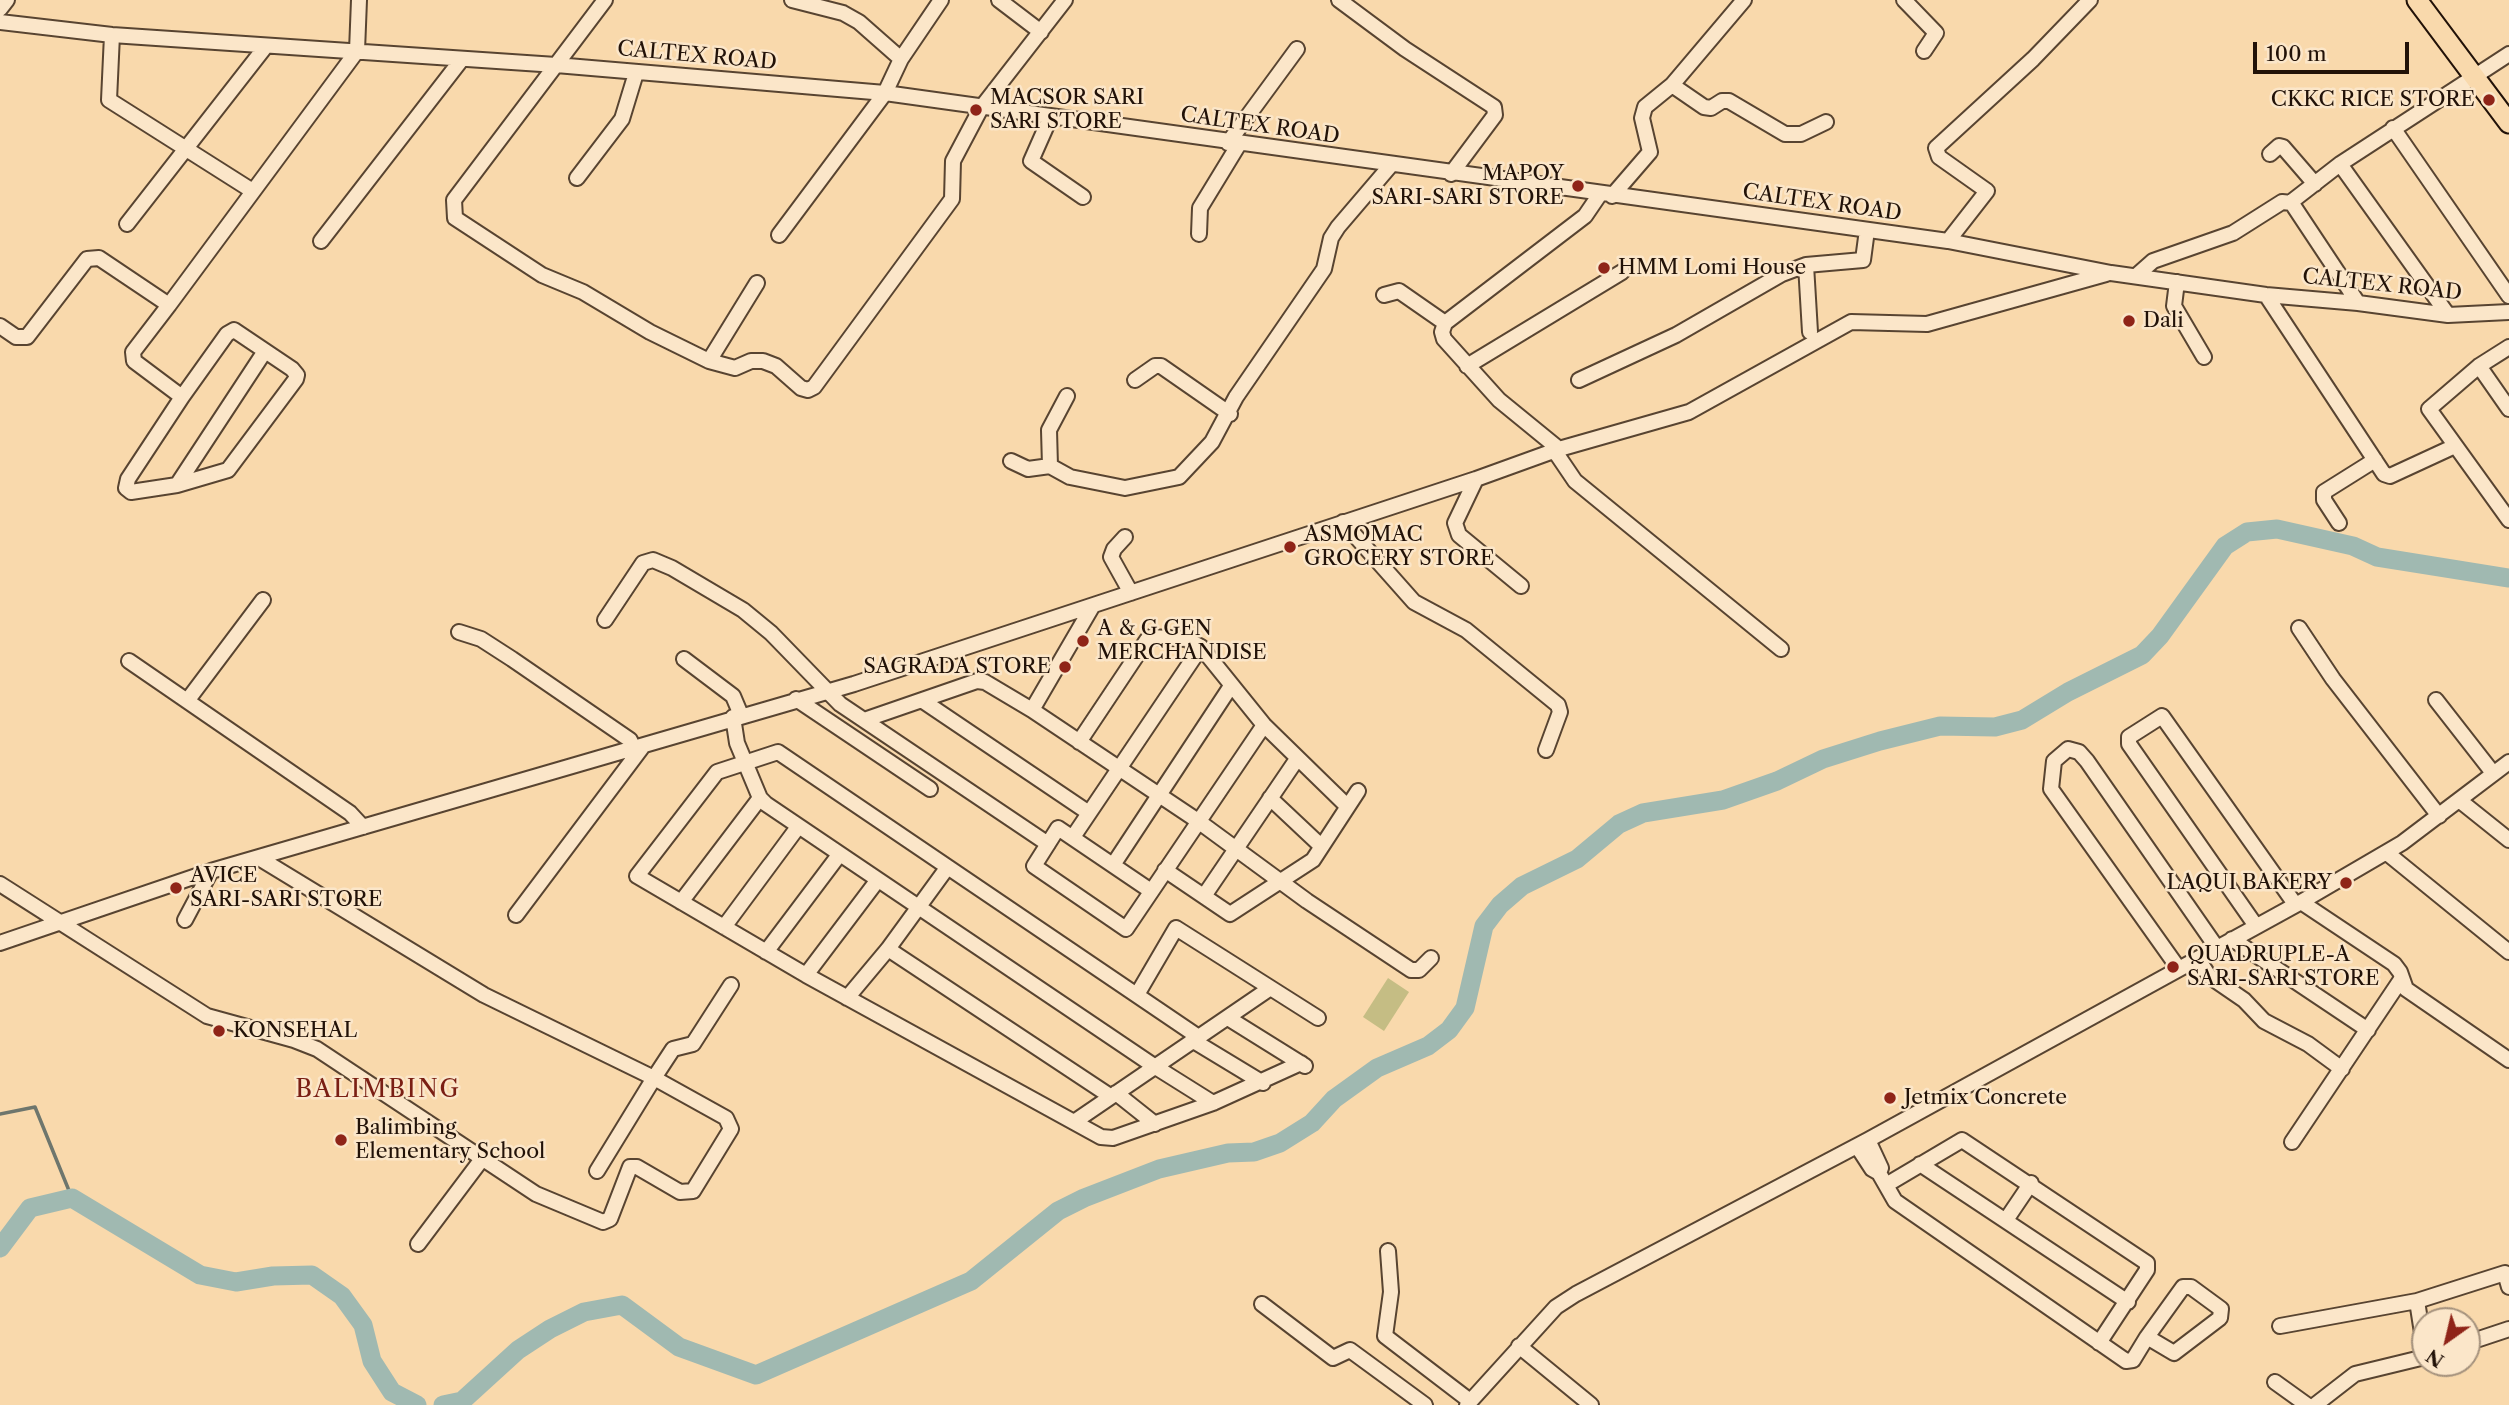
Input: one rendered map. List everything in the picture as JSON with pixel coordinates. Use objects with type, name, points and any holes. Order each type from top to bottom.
[{"type":"main road","points":[[2417,0],[2509,122]]},
{"type":"street","points":[[0,9],[7,0]]},
{"type":"street","points":[[182,397],[134,361],[133,352],[357,51],[359,0]]},
{"type":"street","points":[[605,0],[454,200],[455,218],[542,275],[583,292],[650,332],[709,361],[735,368],[751,361],[763,361],[776,366],[808,390],[814,387],[952,199],[953,161],[981,108],[1065,0]]},
{"type":"street","points":[[793,0],[843,13],[859,22],[901,59]]},
{"type":"street","points":[[779,235],[885,93],[901,59],[941,0]]},
{"type":"street","points":[[999,0],[1041,32]]},
{"type":"street","points":[[1339,0],[1405,49],[1494,107],[1495,115],[1451,174]]},
{"type":"street","points":[[1744,0],[1672,85],[1642,112],[1650,152],[1585,216],[1445,323],[1444,340],[1499,400],[1557,450],[1575,481],[1781,649]]},
{"type":"street","points":[[1904,0],[1936,33],[1924,51]]},
{"type":"street","points":[[1948,241],[1987,191],[1939,157],[1936,148],[2034,59],[2090,0]]},
{"type":"street","name":"CALTEX ROAD","points":[[0,22],[112,35],[556,65],[885,93],[1234,144],[1948,241],[2111,273],[2266,295],[2448,315],[2509,312]]},
{"type":"street","points":[[112,35],[109,100],[251,190]]},
{"type":"street","points":[[127,224],[266,46]]},
{"type":"street","points":[[1199,234],[1200,208],[1234,144],[1297,49]]},
{"type":"street","points":[[2136,276],[2153,261],[2233,233],[2282,202],[2292,203],[2340,164],[2509,54]]},
{"type":"street","points":[[321,241],[462,59]]},
{"type":"street","points":[[577,178],[622,119],[636,72]]},
{"type":"street","points":[[1672,85],[1708,109],[1722,101],[1728,101],[1785,134],[1801,134],[1826,122]]},
{"type":"street","points":[[1050,118],[1031,161],[1083,197]]},
{"type":"street","points":[[2393,128],[2509,296]]},
{"type":"street","points":[[2270,154],[2279,146],[2283,147],[2315,184]]},
{"type":"street","points":[[2340,164],[2448,315]]},
{"type":"street","points":[[1011,461],[1028,468],[1050,466],[1070,477],[1125,488],[1179,477],[1212,442],[1230,414],[1236,397],[1324,269],[1338,227],[1391,165]]},
{"type":"street","points":[[2292,203],[2358,303]]},
{"type":"street","points":[[1579,380],[1676,335],[1782,274],[1806,265],[1863,260],[1867,230]]},
{"type":"street","points":[[0,326],[16,337],[27,337],[92,257],[99,258],[169,305]]},
{"type":"street","points":[[1806,265],[1810,332]]},
{"type":"street","points":[[1467,366],[1622,272]]},
{"type":"street","points":[[0,943],[211,871],[826,691],[1092,607],[1557,450],[1689,412],[1851,322],[1927,324],[2111,273]]},
{"type":"street","points":[[2177,282],[2174,306],[2204,357]]},
{"type":"street","points":[[709,361],[757,283]]},
{"type":"street","points":[[1384,295],[1399,291],[1445,323]]},
{"type":"street","points":[[2266,295],[2384,474],[2390,476],[2455,446]]},
{"type":"street","points":[[234,330],[297,374],[235,464],[220,474],[177,485],[131,492],[125,488],[182,397],[230,331],[234,330]]},
{"type":"street","points":[[2509,347],[2479,366],[2429,409],[2509,520]]},
{"type":"street","points":[[177,485],[265,351]]},
{"type":"street","points":[[1135,380],[1154,366],[1161,366],[1230,414]]},
{"type":"street","points":[[2479,366],[2509,409]]},
{"type":"street","points":[[1050,466],[1049,430],[1067,396]]},
{"type":"street","points":[[2339,523],[2324,500],[2324,492],[2375,460]]},
{"type":"street","points":[[1476,479],[1455,523],[1459,535],[1521,586]]},
{"type":"street","points":[[1343,522],[1414,602],[1466,630],[1559,705],[1560,712],[1546,750]]},
{"type":"street","points":[[1125,537],[1114,549],[1111,557],[1131,593]]},
{"type":"street","points":[[605,620],[643,564],[653,560],[672,568],[743,610],[771,633],[826,691],[864,720],[1048,844]]},
{"type":"street","points":[[187,701],[263,600]]},
{"type":"street","points":[[1032,710],[1092,607]]},
{"type":"street","points":[[2299,628],[2333,679],[2439,816]]},
{"type":"street","points":[[459,632],[481,639],[512,659],[638,748]]},
{"type":"street","points":[[1079,742],[1152,637],[1186,639],[1201,647],[1264,725],[1347,806]]},
{"type":"street","points":[[1073,837],[1201,647]]},
{"type":"street","points":[[684,659],[733,696],[737,716],[733,731],[760,798],[877,881],[1213,1103]]},
{"type":"street","points":[[130,661],[350,813],[363,827]]},
{"type":"street","points":[[864,720],[977,681],[992,685],[1198,821],[1279,881],[1411,970],[1419,970],[1432,958]]},
{"type":"street","points":[[1113,865],[1231,686]]},
{"type":"street","points":[[796,699],[930,789]]},
{"type":"street","points":[[2436,700],[2493,773]]},
{"type":"street","points":[[923,701],[1090,813]]},
{"type":"street","points":[[2256,926],[2129,744],[2129,737],[2162,716],[2298,903],[2394,964],[2406,989],[2509,1060]]},
{"type":"street","points":[[1151,891],[1058,828],[1034,866],[1126,929],[1264,725]]},
{"type":"street","points":[[516,915],[638,748]]},
{"type":"street","points":[[2179,969],[2051,789],[2054,761],[2068,749],[2073,748],[2087,761],[2217,948]]},
{"type":"street","points":[[1227,1018],[1303,1064],[1262,1083],[1213,1103],[1155,1124],[1113,1138],[1101,1137],[806,975],[637,876],[717,772],[778,752],[947,868],[1138,993],[1195,1038],[1262,1083]]},
{"type":"street","points":[[1204,896],[1297,759]]},
{"type":"street","points":[[1388,1251],[1391,1292],[1385,1336],[1468,1403],[1556,1307],[1576,1294],[1863,1143],[2387,853],[2509,762]]},
{"type":"street","points":[[1165,870],[1230,914],[1313,860],[1320,845],[1358,791]]},
{"type":"street","points":[[681,902],[760,798]]},
{"type":"street","points":[[1270,798],[1320,845]]},
{"type":"street","points":[[2459,800],[2509,840]]},
{"type":"street","points":[[724,927],[798,827]]},
{"type":"street","points":[[2387,853],[2509,952]]},
{"type":"street","points":[[766,952],[839,855]]},
{"type":"street","points":[[0,884],[57,923],[207,1016],[317,1049],[536,1194],[603,1222],[610,1219],[630,1167],[636,1167],[680,1192],[693,1191],[731,1129],[730,1122],[654,1078],[484,995],[259,858]]},
{"type":"street","points":[[847,998],[888,949],[947,868]]},
{"type":"street","points":[[185,920],[211,871]]},
{"type":"street","points":[[806,975],[877,881]]},
{"type":"street","points":[[1138,993],[1176,928],[1318,1018]]},
{"type":"street","points":[[2232,939],[2368,1030]]},
{"type":"street","points":[[888,949],[1155,1124]]},
{"type":"street","points":[[2198,959],[2209,976],[2245,1000],[2264,1021],[2302,1040],[2342,1069]]},
{"type":"street","points":[[2292,1142],[2402,978]]},
{"type":"street","points":[[597,1171],[673,1049],[693,1044],[731,985]]},
{"type":"street","points":[[1074,1122],[1269,989]]},
{"type":"street","points":[[1882,1179],[1920,1164],[1962,1140],[2031,1183],[2147,1263],[2147,1269],[2128,1302],[2099,1343]]},
{"type":"street","points":[[1863,1143],[1881,1167],[1882,1179],[1895,1201],[2130,1362],[2147,1337],[2183,1287],[2191,1287],[2221,1309],[2220,1318],[2174,1353],[2147,1337]]},
{"type":"street","points":[[418,1244],[482,1159]]},
{"type":"street","points":[[1920,1164],[2128,1302]]},
{"type":"street","points":[[2006,1220],[2031,1183]]},
{"type":"street","points":[[2280,1326],[2417,1301],[2508,1277]]},
{"type":"street","points":[[2417,1301],[2418,1307]]},
{"type":"street","points":[[1262,1304],[1333,1358],[1350,1350],[1425,1405]]},
{"type":"street","points":[[2481,1338],[2509,1329]]},
{"type":"street","points":[[1519,1346],[1591,1405]]},
{"type":"street","points":[[2315,1405],[2355,1374],[2411,1360]]},
{"type":"street","points":[[2274,1381],[2307,1405]]},
{"type":"shaded area","points":[[1388,978],[1409,992],[1384,1031],[1363,1017]]},
{"type":"waterway","points":[[443,1405],[462,1401],[518,1350],[550,1329],[584,1312],[622,1305],[679,1347],[756,1375],[971,1281],[1058,1211],[1084,1198],[1159,1169],[1228,1153],[1254,1152],[1280,1143],[1312,1123],[1334,1099],[1377,1068],[1428,1046],[1449,1030],[1465,1008],[1484,926],[1500,905],[1522,886],[1577,859],[1619,824],[1643,813],[1723,800],[1777,781],[1823,759],[1880,741],[1940,726],[1995,727],[2022,720],[2068,692],[2142,655],[2160,636],[2225,546],[2247,532],[2277,529],[2353,546],[2377,557],[2509,578]]},
{"type":"waterway","points":[[0,1114],[35,1107],[72,1198]]},
{"type":"waterway","points":[[0,1248],[30,1208],[72,1198],[200,1275],[236,1282],[273,1276],[312,1275],[342,1296],[363,1325],[372,1361],[392,1392],[417,1405]]},
{"type":"place","name":"CKKC RICE STORE","points":[[2489,100]]},
{"type":"place","name":"MACSOR SARI SARI STORE","points":[[976,110]]},
{"type":"place","name":"MAPOY SARI-SARI STORE","points":[[1578,186]]},
{"type":"place","name":"HMM Lomi House","points":[[1604,268]]},
{"type":"place","name":"Dali","points":[[2129,321]]},
{"type":"place","name":"ASMOMAC GROCERY STORE","points":[[1290,547]]},
{"type":"place","name":"A & G GEN MERCHANDISE","points":[[1083,641]]},
{"type":"place","name":"SAGRADA STORE","points":[[1065,667]]},
{"type":"place","name":"LAQUI BAKERY","points":[[2346,883]]},
{"type":"place","name":"AVICE SARI-SARI STORE","points":[[176,888]]},
{"type":"place","name":"QUADRUPLE-A SARI-SARI STORE","points":[[2173,967]]},
{"type":"place","name":"KONSEHAL","points":[[219,1031]]},
{"type":"place","name":"Jetmix Concrete","points":[[1890,1098]]},
{"type":"place","name":"Balimbing Elementary School","points":[[341,1140]]},
{"type":"district","name":"BALIMBING","points":[[378,1090]]}]
